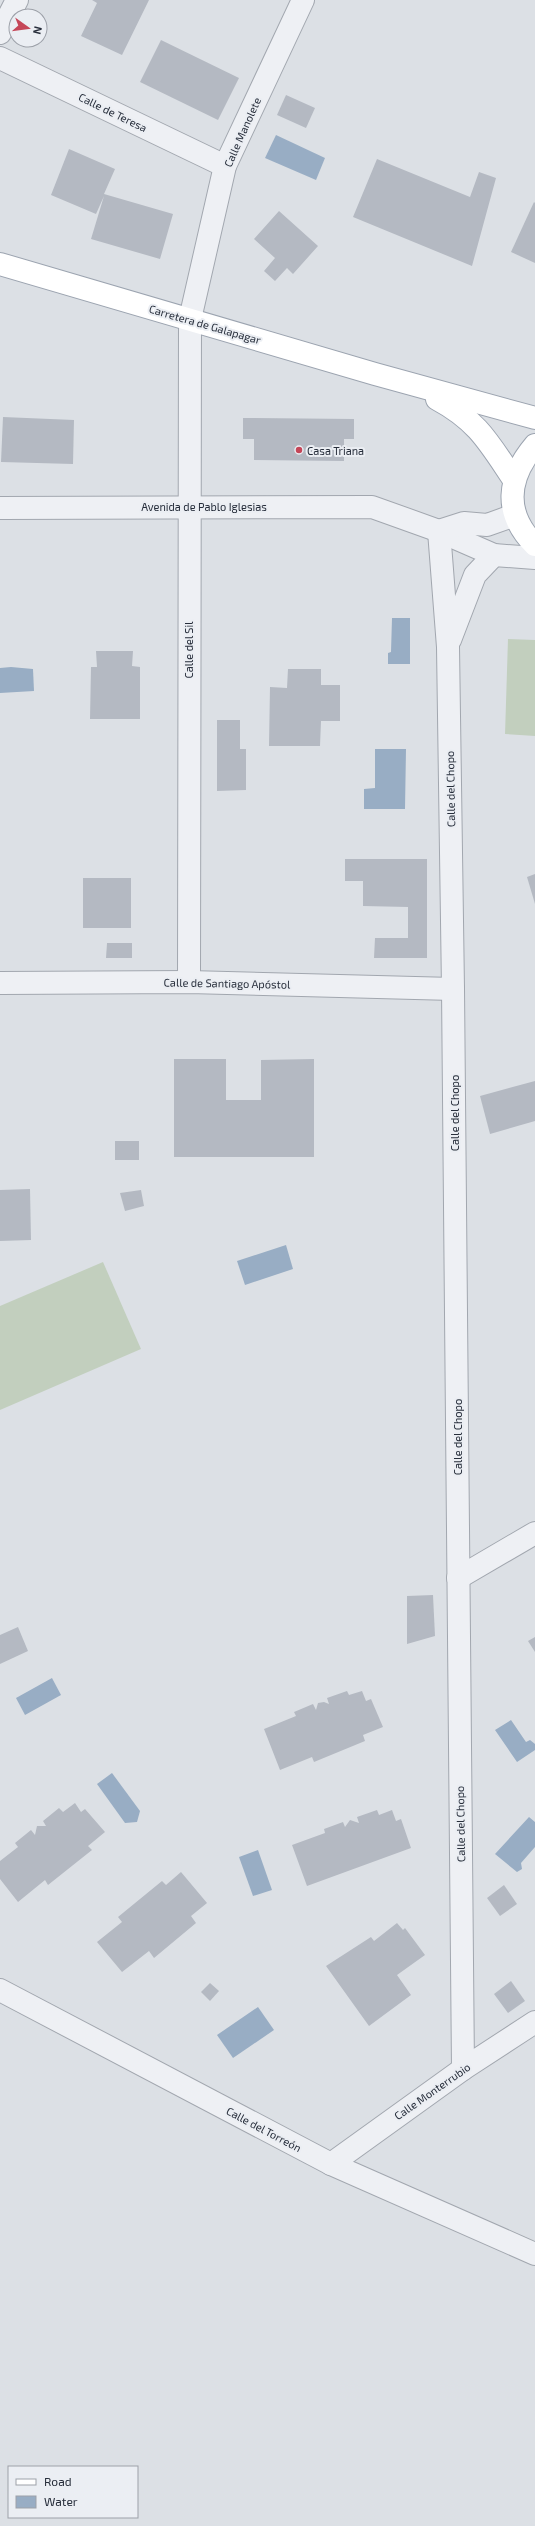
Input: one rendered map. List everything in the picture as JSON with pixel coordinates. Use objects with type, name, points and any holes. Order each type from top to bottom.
[{"type":"main road","name":"Carretera de Galapagar","points":[[0,264],[410,384]]},
{"type":"main road","points":[[410,384],[535,418]]},
{"type":"main road","points":[[410,384],[460,412],[478,429],[514,480]]},
{"type":"main road","points":[[535,445],[522,461],[514,480],[512,498],[515,515],[524,535],[535,545]]},
{"type":"street","points":[[0,33],[17,0]]},
{"type":"street","name":"Calle Manolete","points":[[190,319],[225,166],[303,0]]},
{"type":"street","name":"Calle de Teresa","points":[[0,58],[225,166]]},
{"type":"street","name":"Calle del Sil","points":[[189,982],[190,319]]},
{"type":"street","name":"Avenida de Pablo Iglesias","points":[[0,508],[189,506],[372,507],[439,530]]},
{"type":"street","points":[[439,530],[464,523],[487,525],[515,515]]},
{"type":"street","points":[[439,530],[494,555],[535,558]]},
{"type":"street","name":"Calle del Chopo","points":[[439,530],[448,647],[455,1132],[463,2069]]},
{"type":"street","name":"Calle del Chopo","points":[[448,647],[475,575],[494,555]]},
{"type":"street","name":"Calle de Santiago Apóstol","points":[[0,983],[189,982],[453,989]]},
{"type":"street","points":[[458,1578],[535,1533]]},
{"type":"street","name":"Calle del Torreón","points":[[0,1990],[331,2164],[535,2254]]},
{"type":"street","name":"Calle Monterrubio","points":[[331,2164],[463,2069],[535,2022]]},
{"type":"green space","points":[[508,639],[535,640],[535,736],[505,734]]},
{"type":"green space","points":[[103,1262],[141,1349],[0,1410],[0,1306]]},
{"type":"water","points":[[276,135],[325,158],[316,180],[265,158]]},
{"type":"water","points":[[392,618],[410,618],[410,664],[388,664],[388,653],[391,652]]},
{"type":"water","points":[[11,667],[33,669],[34,691],[0,693],[0,668]]},
{"type":"water","points":[[375,749],[406,749],[405,809],[364,809],[364,789],[375,788]]},
{"type":"water","points":[[286,1245],[293,1269],[245,1285],[237,1261]]},
{"type":"water","points":[[52,1678],[61,1695],[25,1715],[16,1698]]},
{"type":"water","points":[[511,1720],[526,1742],[530,1740],[535,1744],[535,1750],[517,1762],[495,1730]]},
{"type":"water","points":[[112,1773],[140,1811],[137,1822],[125,1823],[97,1784]]},
{"type":"water","points":[[529,1817],[535,1822],[535,1847],[521,1863],[522,1869],[517,1872],[495,1854]]},
{"type":"water","points":[[258,1850],[272,1890],[253,1896],[239,1857]]},
{"type":"water","points":[[258,2007],[274,2030],[233,2058],[217,2035]]},
{"type":"building","points":[[92,0],[149,0],[122,55],[81,36],[97,3]]},
{"type":"building","points":[[161,40],[239,78],[218,120],[140,82]]},
{"type":"building","points":[[286,95],[315,108],[306,128],[277,115]]},
{"type":"building","points":[[69,149],[115,169],[104,194],[173,214],[160,259],[91,239],[104,196],[96,214],[51,195]]},
{"type":"building","points":[[377,159],[470,197],[479,172],[496,178],[472,266],[353,217]]},
{"type":"building","points":[[534,202],[535,203],[535,263],[511,252]]},
{"type":"building","points":[[279,211],[318,246],[293,274],[287,268],[275,281],[264,271],[275,258],[254,239]]},
{"type":"building","points":[[3,417],[74,420],[73,464],[1,462]]},
{"type":"building","name":"Casa Triana","points":[[243,418],[354,419],[354,439],[344,439],[344,461],[254,460],[254,439],[243,439]]},
{"type":"building","points":[[96,651],[133,651],[132,666],[140,667],[140,719],[90,719],[91,667],[97,667]]},
{"type":"building","points":[[288,669],[321,669],[321,685],[340,685],[340,721],[321,721],[320,746],[269,746],[270,687],[287,688]]},
{"type":"building","points":[[217,720],[240,720],[240,749],[246,749],[246,790],[217,791]]},
{"type":"building","points":[[345,859],[427,859],[427,958],[374,958],[375,938],[408,938],[408,907],[363,906],[363,881],[345,881]]},
{"type":"building","points":[[535,874],[535,904],[527,877]]},
{"type":"building","points":[[83,878],[131,878],[131,928],[83,928]]},
{"type":"building","points":[[107,943],[132,943],[132,958],[106,958]]},
{"type":"building","points":[[174,1059],[226,1059],[226,1100],[261,1100],[261,1060],[314,1059],[314,1157],[174,1157]]},
{"type":"building","points":[[535,1081],[535,1121],[490,1134],[480,1096]]},
{"type":"building","points":[[115,1141],[139,1141],[139,1160],[115,1160]]},
{"type":"building","points":[[30,1189],[31,1240],[0,1241],[0,1190]]},
{"type":"building","points":[[141,1190],[144,1206],[125,1211],[120,1193]]},
{"type":"building","points":[[433,1595],[435,1636],[407,1644],[407,1596]]},
{"type":"building","points":[[18,1627],[28,1651],[0,1664],[0,1635]]},
{"type":"building","points":[[535,1637],[535,1652],[528,1641]]},
{"type":"building","points":[[347,1691],[349,1695],[362,1691],[366,1701],[371,1699],[383,1727],[363,1735],[365,1741],[314,1762],[312,1757],[280,1770],[264,1729],[296,1716],[294,1712],[313,1704],[316,1710],[318,1703],[324,1702],[329,1704],[327,1698]]},
{"type":"building","points":[[75,1803],[81,1812],[85,1809],[105,1832],[88,1846],[92,1850],[48,1885],[45,1880],[18,1902],[0,1879],[0,1861],[18,1847],[15,1843],[31,1830],[35,1835],[37,1826],[46,1826],[43,1821],[59,1808],[63,1812]]},
{"type":"building","points":[[377,1810],[379,1815],[392,1810],[396,1821],[401,1819],[411,1848],[307,1886],[292,1845],[325,1833],[324,1829],[343,1822],[345,1827],[350,1820],[359,1823],[357,1817]]},
{"type":"building","points":[[181,1872],[207,1903],[191,1916],[196,1923],[154,1958],[149,1951],[122,1972],[97,1942],[122,1922],[118,1917],[162,1881],[166,1885]]},
{"type":"building","points":[[504,1885],[517,1904],[500,1916],[487,1898]]},
{"type":"building","points":[[397,1923],[403,1930],[405,1928],[425,1955],[397,1975],[411,1995],[369,2026],[326,1966],[371,1937],[374,1941]]},
{"type":"building","points":[[511,1981],[525,2001],[508,2013],[494,1994]]},
{"type":"building","points":[[210,1983],[219,1991],[210,2001],[201,1992]]},
{"type":"place","name":"Casa Triana","points":[[299,450]]}]
